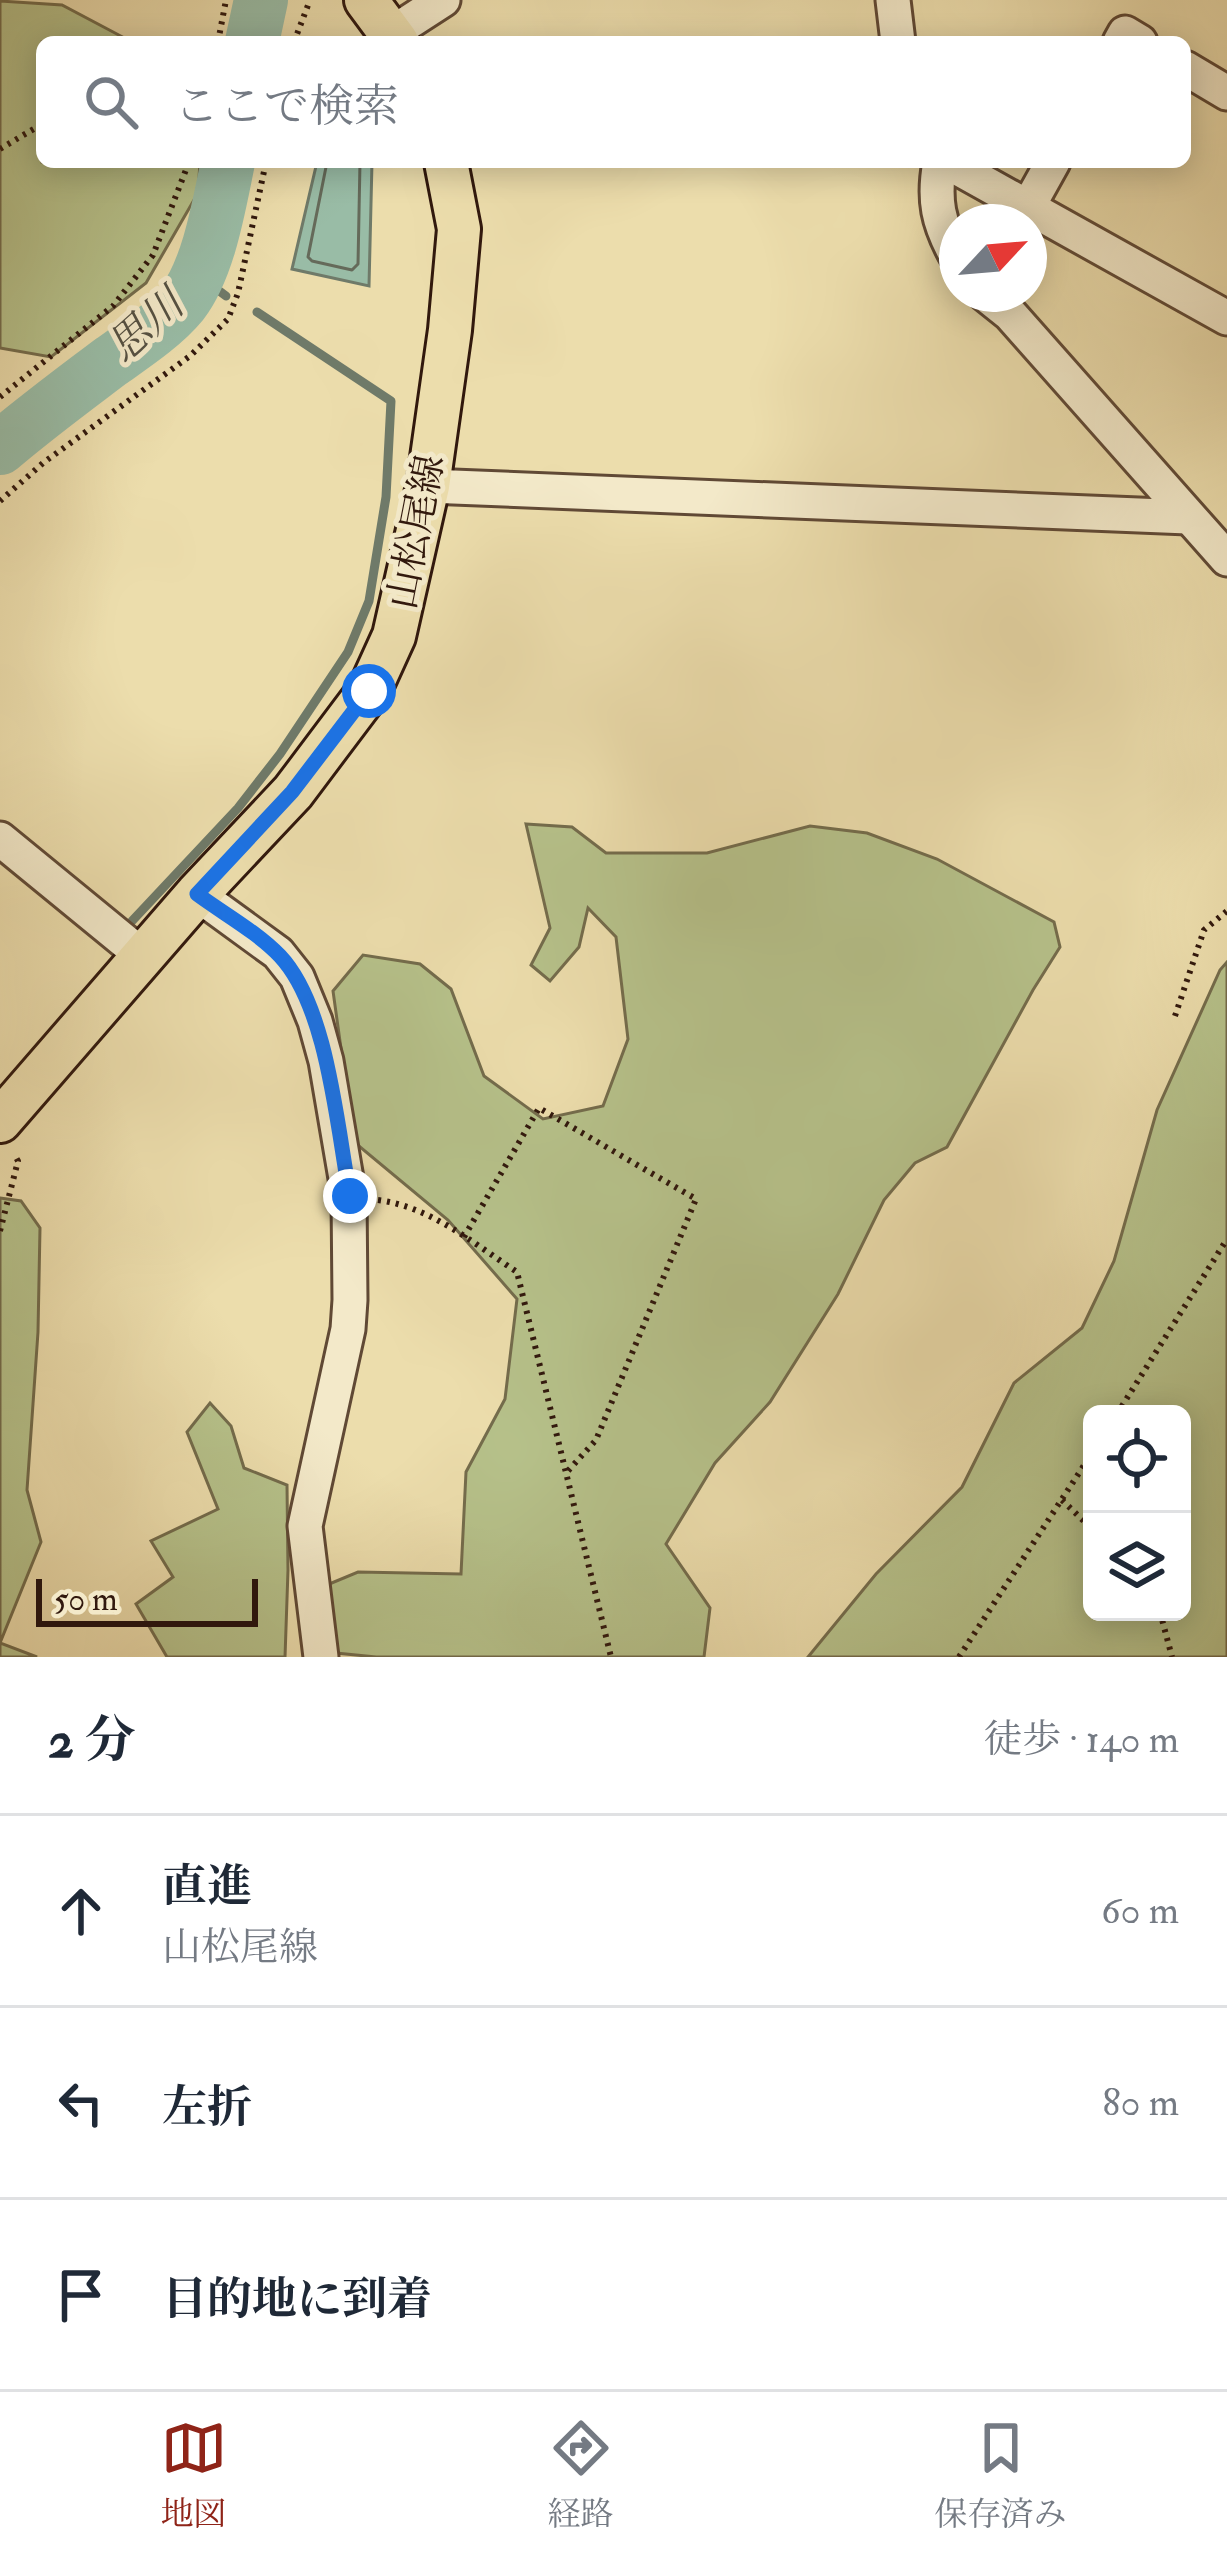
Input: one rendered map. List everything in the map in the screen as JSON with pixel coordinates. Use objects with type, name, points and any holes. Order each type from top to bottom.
[{"type":"main road","name":"山松尾線","points":[[4,1133],[197,894],[292,792],[369,691],[394,636],[428,486],[459,229],[447,168]]},
{"type":"street","points":[[385,25],[442,0]]},
{"type":"street","points":[[892,0],[897,36]]},
{"type":"street","points":[[1191,72],[1227,93]]},
{"type":"street","points":[[939,218],[935,191],[942,168]]},
{"type":"street","points":[[955,168],[1022,204]]},
{"type":"street","points":[[1030,204],[1050,168]]},
{"type":"street","points":[[1047,218],[1227,318]]},
{"type":"street","points":[[1008,312],[1227,560]]},
{"type":"street","points":[[428,486],[1188,517]]},
{"type":"street","points":[[0,839],[144,957]]},
{"type":"street","points":[[197,894],[278,953],[297,977],[326,1061],[350,1196],[348,1329],[305,1526],[321,1657]]},
{"type":"path","points":[[219,36],[226,0]]},
{"type":"path","points":[[296,36],[310,0]]},
{"type":"path","points":[[0,149],[36,128]]},
{"type":"path","points":[[0,397],[113,306],[153,255],[186,168]]},
{"type":"path","points":[[0,501],[190,356],[228,319],[265,168]]},
{"type":"path","points":[[1175,1016],[1204,930],[1227,911]]},
{"type":"path","points":[[464,1237],[539,1108],[696,1198],[596,1440],[566,1473]]},
{"type":"path","points":[[0,1231],[18,1161],[4,1133]]},
{"type":"path","points":[[350,1196],[396,1203],[438,1220],[517,1272],[611,1657]]},
{"type":"path","points":[[1123,1405],[1227,1239]]},
{"type":"path","points":[[959,1657],[1083,1468]]},
{"type":"path","points":[[1063,1500],[1083,1520]]},
{"type":"path","points":[[1162,1621],[1172,1657]]},
{"type":"shaded area","points":[[0,1],[62,5],[121,36],[36,36],[36,168],[200,168],[198,193],[146,283],[51,357],[0,348]]},
{"type":"shaded area","points":[[526,824],[572,827],[606,853],[707,853],[810,826],[867,833],[937,859],[1054,922],[1060,947],[947,1147],[915,1163],[884,1200],[838,1294],[770,1402],[715,1463],[666,1544],[710,1608],[704,1657],[336,1653],[322,1587],[358,1572],[461,1574],[466,1472],[505,1399],[517,1299],[448,1220],[354,1142],[333,991],[363,955],[420,964],[451,989],[484,1076],[543,1119],[603,1106],[628,1039],[616,937],[588,908],[579,947],[550,981],[531,965],[550,928]]},
{"type":"shaded area","points":[[1227,962],[1227,1657],[808,1657],[876,1574],[962,1487],[1014,1383],[1082,1328],[1114,1261],[1157,1110]]},
{"type":"shaded area","points":[[0,1198],[21,1201],[40,1228],[27,1490],[41,1542],[0,1643]]},
{"type":"shaded area","points":[[210,1403],[231,1426],[244,1468],[287,1485],[285,1657],[167,1657],[136,1604],[173,1577],[151,1541],[218,1509],[187,1432]]},
{"type":"shaded area","points":[[0,1643],[37,1657],[0,1657]]},
{"type":"water","points":[[316,168],[372,168],[369,286],[292,269]]},
{"type":"waterway","name":"思川","points":[[253,36],[261,0]]},
{"type":"waterway","name":"思川","points":[[0,448],[148,335],[182,303],[206,254],[227,168]]},
{"type":"waterway","points":[[198,275],[226,296]]},
{"type":"waterway","points":[[132,921],[238,808],[280,754],[348,652],[369,601],[386,497],[391,401],[257,312]]},
{"type":"route","points":[[350,1196],[326,1061],[297,977],[278,953],[197,894],[292,792],[369,691]]}]
